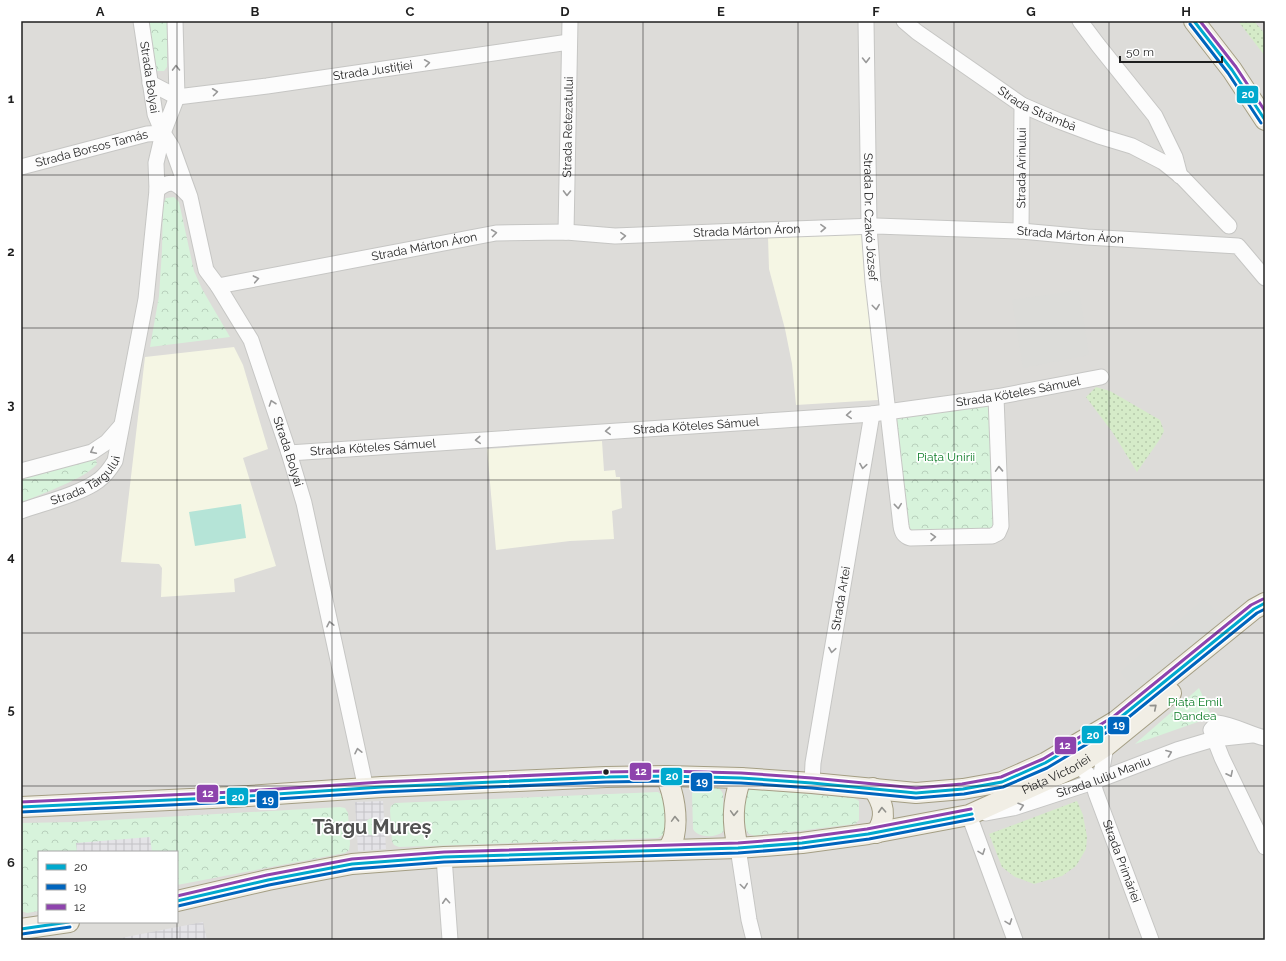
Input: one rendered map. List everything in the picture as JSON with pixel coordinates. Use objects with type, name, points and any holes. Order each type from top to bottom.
[{"type":"main road","points":[[1194,21],[1232,70],[1265,120]]},
{"type":"main road","points":[[1232,70],[1265,103]]},
{"type":"main road","name":"Piața Victoriei","points":[[21,807],[606,777],[666,776],[741,778],[873,788],[916,793],[956,790],[1002,782],[1045,764],[1116,720],[1254,609],[1265,603]]},
{"type":"main road","name":"Piața Victoriei","points":[[178,901],[268,880],[352,864],[444,857],[738,848],[876,833],[969,815],[1028,790],[1077,766],[1106,746],[1265,613]]},
{"type":"main road","points":[[666,776],[672,792],[675,824],[674,838],[667,850]]},
{"type":"main road","points":[[738,848],[733,822],[735,794],[741,778]]},
{"type":"main road","points":[[873,788],[881,799],[883,812],[881,826],[876,833]]},
{"type":"main road","points":[[21,929],[62,923]]},
{"type":"street","name":"Strada Bolyai","points":[[141,21],[155,114],[163,133],[172,147],[190,197],[206,270],[218,286],[251,340],[304,502],[366,789]]},
{"type":"street","name":"Strada Bolyai","points":[[122,425],[146,299],[156,190],[156,163],[163,133],[177,97],[175,21]]},
{"type":"street","name":"Strada Retezatului","points":[[566,232],[570,21]]},
{"type":"street","name":"Strada Dr. Czakó József","points":[[866,21],[869,226],[873,282],[888,412]]},
{"type":"street","name":"Strada Strâmbă","points":[[904,21],[923,36],[1022,105],[1065,124],[1132,146],[1163,162],[1180,176],[1229,226]]},
{"type":"street","points":[[1080,21],[1155,116],[1175,156],[1180,176]]},
{"type":"street","name":"Strada Justiției","points":[[177,97],[267,86],[569,42]]},
{"type":"street","points":[[150,83],[177,97]]},
{"type":"street","name":"Strada Arinului","points":[[1021,231],[1022,105]]},
{"type":"street","name":"Strada Borsos Tamás","points":[[21,168],[147,134],[163,133]]},
{"type":"street","points":[[156,190],[162,185],[170,183],[178,184],[190,197]]},
{"type":"street","name":"Strada Márton Áron","points":[[218,286],[496,233],[566,232],[614,236],[869,226],[1021,231],[1086,237],[1238,246],[1265,278]]},
{"type":"street","name":"Strada Köteles Sámuel","points":[[289,453],[872,414],[996,397],[1100,377]]},
{"type":"street","points":[[888,412],[903,534],[910,538],[992,536],[998,533],[1002,526],[996,397]]},
{"type":"street","name":"Strada Artei","points":[[812,783],[814,763],[872,414]]},
{"type":"street","points":[[21,471],[92,452],[107,442],[122,425]]},
{"type":"street","name":"Strada Târgului","points":[[21,511],[77,491],[97,481],[107,473],[114,461],[122,425]]},
{"type":"street","name":"Strada Iuliu Maniu","points":[[969,815],[1013,808],[1094,782],[1177,750],[1214,739],[1258,737]]},
{"type":"street","points":[[1214,739],[1265,847]]},
{"type":"street","points":[[1057,756],[1084,769],[1094,782],[1101,774],[1106,746]]},
{"type":"street","points":[[1002,782],[984,797],[969,815],[1015,940]]},
{"type":"street","name":"Strada Primăriei","points":[[1094,782],[1096,793],[1151,940]]},
{"type":"street","points":[[738,848],[749,920],[754,940]]},
{"type":"street","points":[[444,857],[450,940]]},
{"type":"shaded area","points":[[21,21],[1265,21],[1265,940],[21,940]]},
{"type":"shaded area","points":[[863,234],[878,400],[796,405],[792,364],[785,329],[769,269],[768,237]]},
{"type":"shaded area","points":[[1079,290],[1089,355],[1023,368],[1012,300]]},
{"type":"shaded area","points":[[234,347],[243,365],[268,449],[243,458],[276,566],[234,579],[235,592],[161,597],[162,568],[159,564],[121,562],[145,357]]},
{"type":"shaded area","points":[[602,441],[604,471],[615,470],[616,477],[620,477],[622,508],[612,511],[614,539],[570,541],[496,550],[487,449]]},
{"type":"shaded area","points":[[1204,599],[1230,628],[1141,700],[1121,672]]},
{"type":"shaded area","points":[[383,801],[386,849],[358,851],[355,802]],"holes":[[[371,818],[377,820],[381,824],[381,830],[375,836],[367,834],[364,830],[364,824]]]},
{"type":"shaded area","points":[[150,837],[152,851],[77,851],[76,843]]},
{"type":"shaded area","points":[[203,922],[207,940],[113,940],[136,935]]},
{"type":"green space","points":[[148,21],[168,21],[167,67],[164,71],[153,71]]},
{"type":"green space","points":[[1238,21],[1254,21],[1265,34],[1265,56]]},
{"type":"green space","points":[[174,197],[179,202],[194,271],[202,289],[230,337],[150,347],[159,296],[163,205],[166,198]]},
{"type":"green space","points":[[1096,387],[1110,391],[1160,420],[1164,431],[1137,472],[1113,433],[1086,397]]},
{"type":"green space","name":"Piața Unirii","points":[[996,397],[1000,530],[910,538],[888,412]]},
{"type":"green space","points":[[88,460],[96,460],[97,464],[91,470],[73,481],[21,503],[21,479]]},
{"type":"green space","points":[[241,504],[246,538],[195,546],[189,512]]},
{"type":"green space","name":"Piața Emil Dandea","points":[[1199,688],[1212,717],[1135,744]]},
{"type":"green space","points":[[699,787],[716,787],[723,794],[724,828],[723,832],[720,834],[707,836],[695,832],[693,829],[692,793]]},
{"type":"green space","points":[[752,789],[854,798],[859,801],[859,820],[855,824],[755,836],[749,834],[747,831],[744,814],[746,792]]},
{"type":"green space","points":[[658,792],[662,795],[664,801],[665,829],[664,834],[658,838],[399,847],[394,845],[392,841],[390,810],[391,806],[395,803]]},
{"type":"green space","points":[[1077,801],[1083,815],[1087,837],[1086,849],[1076,866],[1062,876],[1034,884],[1015,877],[1002,867],[989,834]]},
{"type":"green space","points":[[340,807],[345,808],[348,813],[350,844],[349,850],[345,853],[178,885],[178,851],[38,851],[38,911],[27,913],[21,911],[21,823],[76,822]]},
{"type":"green space","points":[[373,818],[379,821],[382,827],[379,833],[373,836],[367,833],[364,827],[367,821]]},
{"type":"transit line","name":"20","points":[[1194,21],[1232,70],[1265,120]]},
{"type":"transit line","name":"12","points":[[1200,21],[1236,67],[1265,111]]},
{"type":"transit line","name":"19","points":[[1190,24],[1228,73],[1261,123]]},
{"type":"transit line","name":"12","points":[[21,802],[233,792],[382,782],[606,772],[666,771],[741,773],[916,788],[962,784],[1001,777],[1043,759],[1113,717],[1251,605],[1263,599]]},
{"type":"transit line","name":"20","points":[[21,807],[233,797],[382,787],[606,777],[666,776],[741,778],[916,793],[963,789],[1002,782],[1045,763],[1116,721],[1254,609],[1265,603]]},
{"type":"transit line","name":"19","points":[[21,812],[233,802],[382,792],[606,782],[666,781],[741,783],[916,798],[964,794],[1003,787],[1047,768],[1119,725],[1257,613],[1265,609]]},
{"type":"transit line","name":"12","points":[[178,896],[267,875],[352,859],[444,852],[738,843],[801,838],[867,829],[971,809]]},
{"type":"transit line","name":"20","points":[[178,901],[268,880],[352,864],[444,857],[738,848],[802,843],[868,834],[972,814]]},
{"type":"transit line","name":"19","points":[[178,906],[269,885],[353,869],[444,862],[738,853],[802,848],[869,839],[973,819]]},
{"type":"transit line","name":"20","points":[[21,929],[62,923]]},
{"type":"transit line","name":"19","points":[[22,934],[70,927]]},
{"type":"district","name":"Târgu Mureș","points":[[372,827]]}]
